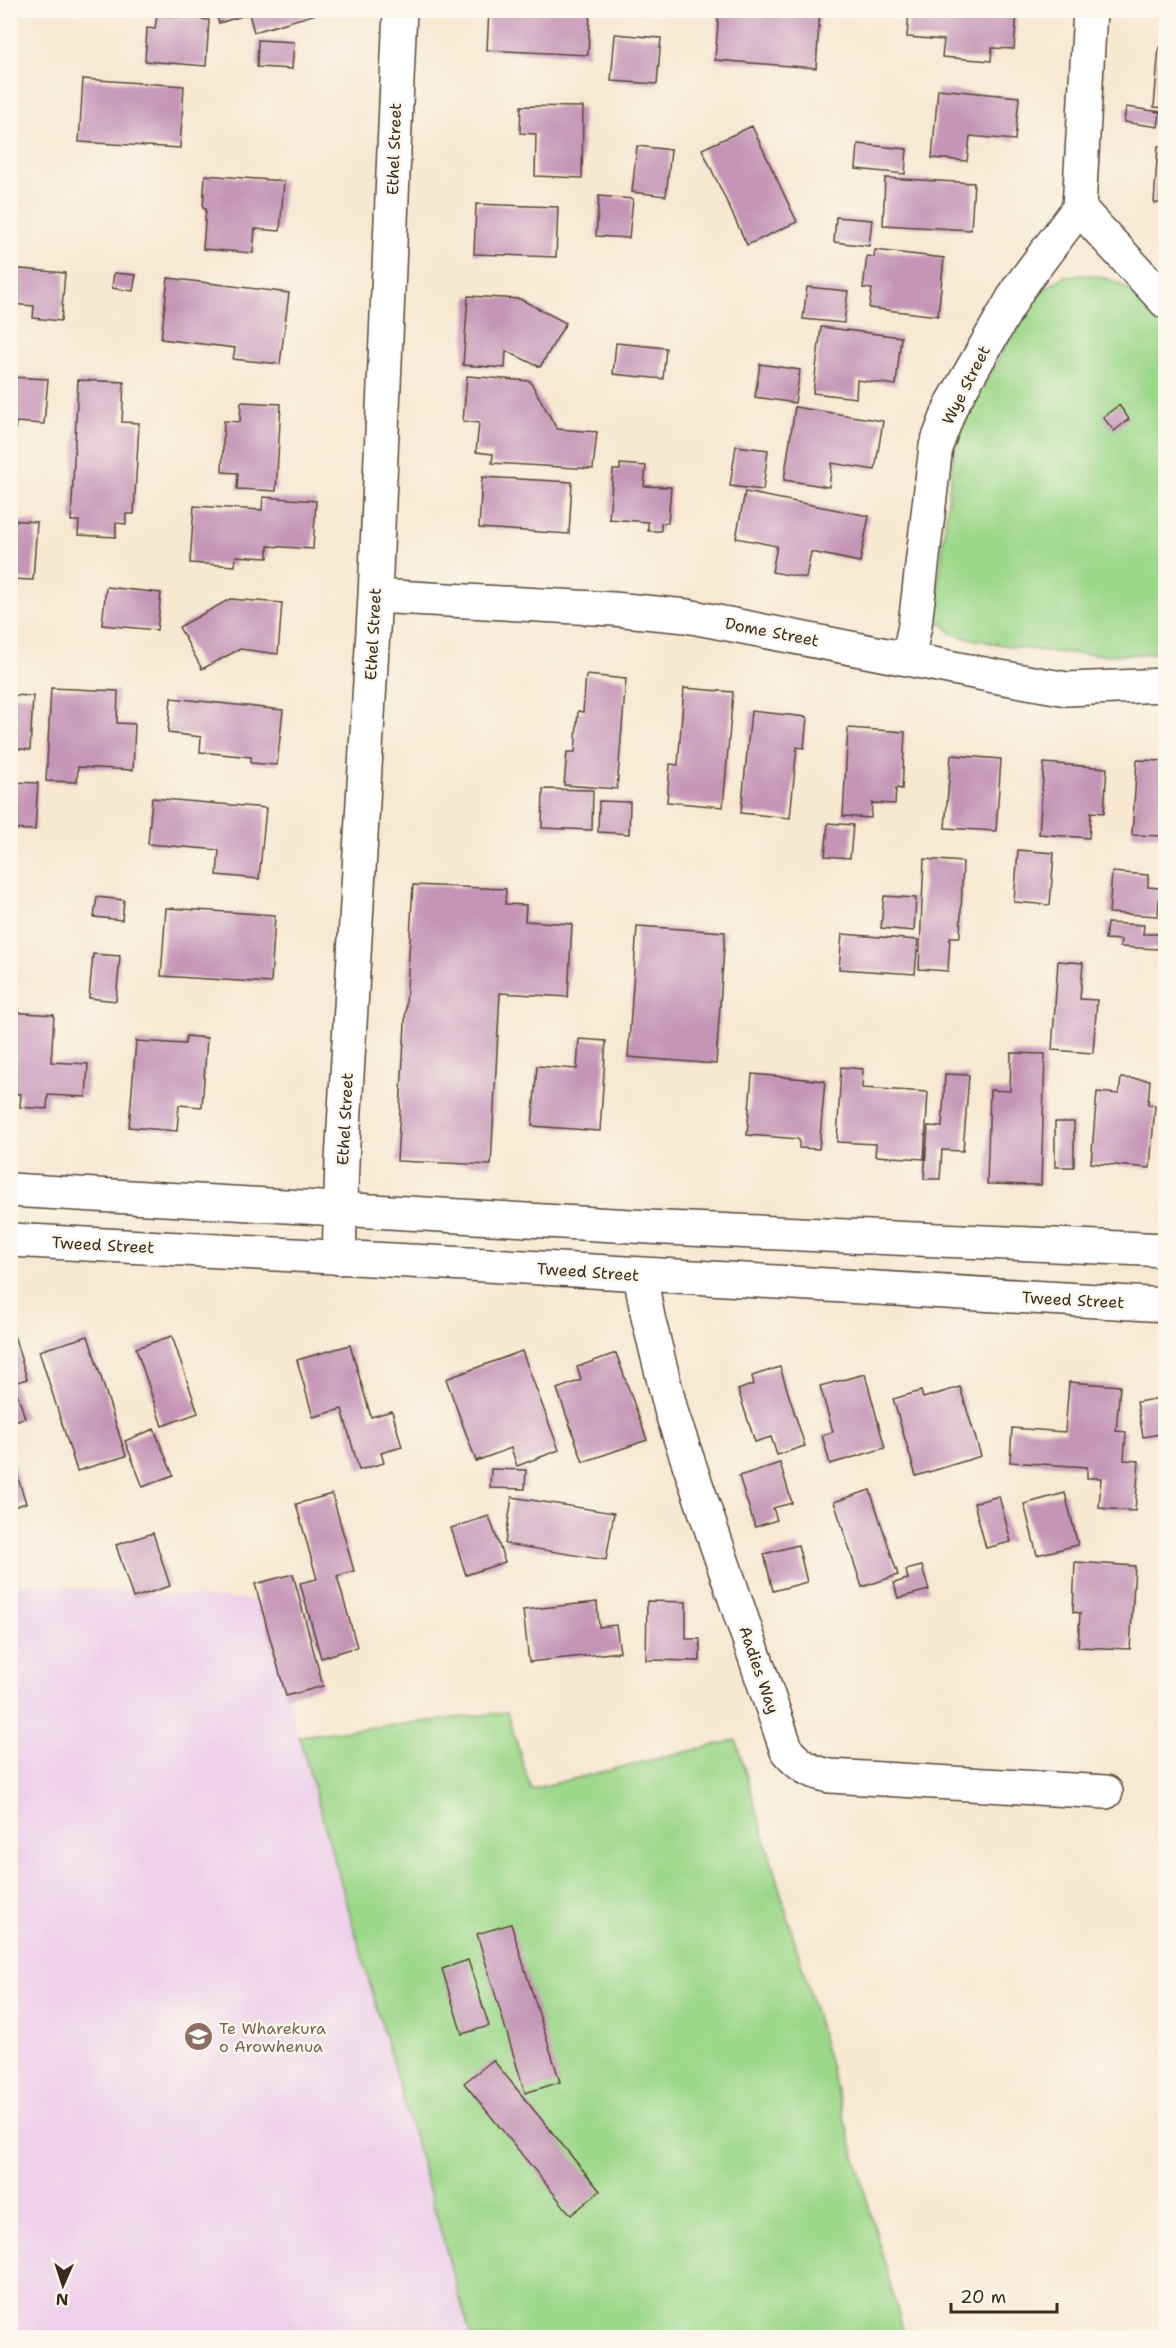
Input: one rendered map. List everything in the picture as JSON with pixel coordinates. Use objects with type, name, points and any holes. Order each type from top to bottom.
[{"type":"street","name":"Ethel Street","points":[[339,1258],[375,596],[400,10]]},
{"type":"street","points":[[1090,10],[1079,208],[1166,302]]},
{"type":"street","name":"Wye Street","points":[[908,659],[915,624],[936,446],[951,406],[1019,288],[1079,208]]},
{"type":"street","name":"Dome Street","points":[[375,596],[613,609],[687,616],[1067,688],[1166,685]]},
{"type":"street","points":[[10,1190],[666,1228],[1166,1250]]},
{"type":"street","name":"Tweed Street","points":[[10,1240],[1166,1305]]},
{"type":"street","name":"Aadies Way","points":[[640,1275],[672,1414],[787,1751],[800,1765],[813,1772],[830,1776],[1106,1792]]},
{"type":"shaded area","name":"Te Wharekura o Arowhenua","points":[[10,1583],[260,1601],[471,2337],[11,2337]]},
{"type":"green space","points":[[1090,275],[1126,287],[1143,302],[1165,332],[1165,652],[1098,655],[1054,652],[965,638],[950,632],[943,623],[935,626],[934,618],[953,458],[965,420],[1026,308],[1042,291],[1065,276]]},
{"type":"green space","points":[[507,1712],[531,1789],[736,1740],[809,1990],[905,2337],[471,2337],[299,1736]]},
{"type":"building","points":[[215,10],[315,10],[316,14],[254,32],[249,14],[219,23]]},
{"type":"building","points":[[489,10],[590,10],[588,55],[487,50]]},
{"type":"building","points":[[719,10],[820,10],[816,68],[715,60]]},
{"type":"building","points":[[909,10],[1017,11],[1014,49],[992,48],[991,61],[942,57],[944,40],[907,37]]},
{"type":"building","points":[[157,15],[209,20],[206,66],[145,61],[147,28],[155,29]]},
{"type":"building","points":[[615,34],[661,38],[657,84],[611,81]]},
{"type":"building","points":[[258,40],[294,42],[292,69],[257,67]]},
{"type":"building","points":[[1159,47],[1166,48],[1166,108],[1154,107]]},
{"type":"building","points":[[83,79],[184,86],[180,148],[79,142]]},
{"type":"building","points":[[938,89],[1019,97],[1015,140],[970,136],[967,161],[932,158]]},
{"type":"building","points":[[521,106],[583,107],[582,178],[535,176],[536,134],[520,133]]},
{"type":"building","points":[[1126,107],[1160,112],[1158,127],[1124,122]]},
{"type":"building","points":[[752,126],[797,222],[747,245],[702,149]]},
{"type":"building","points":[[858,144],[907,149],[905,174],[856,169]]},
{"type":"building","points":[[637,146],[671,150],[666,196],[632,192]]},
{"type":"building","points":[[1158,146],[1166,146],[1166,203],[1154,203]]},
{"type":"building","points":[[205,175],[284,181],[280,231],[255,229],[253,253],[203,249],[206,209],[203,208]]},
{"type":"building","points":[[885,178],[974,183],[971,230],[883,225]]},
{"type":"building","points":[[599,196],[633,199],[629,238],[596,236]]},
{"type":"building","points":[[476,204],[558,207],[556,257],[474,254]]},
{"type":"building","points":[[836,217],[872,220],[869,246],[834,242]]},
{"type":"building","points":[[875,250],[944,258],[938,316],[869,308],[872,289],[863,288],[867,256],[874,257]]},
{"type":"building","points":[[10,268],[65,273],[61,321],[33,318],[34,306],[10,304]]},
{"type":"building","points":[[114,273],[136,275],[133,291],[112,288]]},
{"type":"building","points":[[168,278],[289,293],[280,364],[233,359],[235,348],[161,339]]},
{"type":"building","points":[[807,287],[848,291],[844,323],[803,319]]},
{"type":"building","points":[[468,296],[520,299],[566,323],[540,367],[506,351],[505,368],[463,365]]},
{"type":"building","points":[[821,327],[901,337],[896,385],[857,380],[856,398],[813,393]]},
{"type":"building","points":[[616,343],[666,348],[663,379],[613,374]]},
{"type":"building","points":[[760,364],[800,370],[795,403],[755,397]]},
{"type":"building","points":[[467,376],[530,381],[557,429],[597,432],[593,469],[492,463],[493,454],[476,452],[479,423],[463,421]]},
{"type":"building","points":[[10,377],[48,379],[44,424],[16,422],[15,433],[10,433]]},
{"type":"building","points":[[78,380],[124,382],[122,422],[139,423],[134,514],[126,514],[126,524],[116,523],[116,537],[78,535],[79,521],[71,521]]},
{"type":"building","points":[[241,402],[281,404],[276,491],[237,489],[238,473],[222,472],[224,421],[240,422]]},
{"type":"building","points":[[1119,405],[1129,419],[1114,431],[1103,417]]},
{"type":"building","points":[[795,407],[883,421],[875,470],[832,463],[829,487],[784,480]]},
{"type":"building","points":[[736,446],[768,450],[763,490],[730,486]]},
{"type":"building","points":[[620,464],[646,466],[644,486],[671,487],[668,523],[661,523],[661,531],[648,531],[648,522],[609,519],[613,470],[620,470]]},
{"type":"building","points":[[482,477],[572,482],[569,534],[479,528]]},
{"type":"building","points":[[745,492],[869,516],[860,562],[811,552],[806,578],[772,572],[777,546],[736,538]]},
{"type":"building","points":[[263,497],[316,501],[313,549],[268,546],[268,558],[236,556],[235,566],[190,563],[194,506],[262,510]]},
{"type":"building","points":[[10,520],[37,522],[33,580],[10,579]]},
{"type":"building","points":[[106,587],[161,593],[157,630],[102,625]]},
{"type":"building","points":[[230,599],[282,603],[278,654],[240,649],[202,669],[179,627]]},
{"type":"building","points":[[586,675],[626,679],[617,789],[564,785],[567,752],[575,752],[578,711],[583,712]]},
{"type":"building","points":[[51,688],[118,691],[117,723],[135,724],[133,770],[78,767],[77,782],[46,781]]},
{"type":"building","points":[[684,688],[733,692],[723,807],[667,802],[670,764],[678,765]]},
{"type":"building","points":[[10,695],[33,696],[30,750],[10,748]]},
{"type":"building","points":[[171,698],[283,710],[277,765],[251,763],[251,757],[200,752],[201,737],[168,733]]},
{"type":"building","points":[[751,711],[807,717],[804,748],[797,747],[790,818],[741,813]]},
{"type":"building","points":[[848,728],[905,732],[902,789],[896,788],[895,804],[872,803],[871,818],[843,816]]},
{"type":"building","points":[[951,755],[1001,759],[996,831],[945,828]]},
{"type":"building","points":[[1137,760],[1166,761],[1166,836],[1132,835]]},
{"type":"building","points":[[1044,763],[1107,768],[1104,813],[1091,812],[1089,838],[1039,834]]},
{"type":"building","points":[[10,782],[38,783],[35,830],[10,829]]},
{"type":"building","points":[[543,789],[593,790],[592,830],[542,828]]},
{"type":"building","points":[[152,798],[266,808],[259,879],[217,875],[219,850],[148,844]]},
{"type":"building","points":[[599,801],[630,802],[629,834],[598,832]]},
{"type":"building","points":[[828,823],[853,825],[850,858],[825,856]]},
{"type":"building","points":[[1018,850],[1054,853],[1050,905],[1014,902]]},
{"type":"building","points":[[924,859],[963,862],[960,937],[950,937],[948,971],[919,969]]},
{"type":"building","points":[[1112,872],[1148,875],[1148,887],[1160,888],[1158,916],[1109,913]]},
{"type":"building","points":[[413,885],[506,889],[505,904],[526,905],[525,921],[572,924],[568,997],[500,993],[491,1165],[397,1161]]},
{"type":"building","points":[[884,896],[916,898],[914,931],[881,928]]},
{"type":"building","points":[[97,897],[124,900],[122,920],[94,917]]},
{"type":"building","points":[[166,908],[275,915],[271,983],[161,976]]},
{"type":"building","points":[[1107,923],[1144,925],[1143,934],[1160,934],[1159,949],[1120,947],[1121,940],[1105,939]]},
{"type":"building","points":[[637,926],[725,932],[716,1064],[628,1057]]},
{"type":"building","points":[[842,934],[918,940],[915,974],[839,969]]},
{"type":"building","points":[[93,954],[120,956],[116,1001],[89,998]]},
{"type":"building","points":[[1058,961],[1083,963],[1080,999],[1097,1000],[1093,1053],[1052,1050]]},
{"type":"building","points":[[10,1012],[54,1015],[51,1062],[88,1064],[86,1097],[48,1095],[47,1109],[20,1107],[21,1094],[10,1093]]},
{"type":"building","points":[[186,1036],[207,1038],[202,1107],[179,1105],[177,1131],[129,1127],[136,1041],[185,1044]]},
{"type":"building","points":[[579,1039],[606,1041],[600,1131],[532,1126],[537,1066],[577,1069]]},
{"type":"building","points":[[1011,1053],[1045,1054],[1041,1185],[987,1184],[990,1090],[1010,1091]]},
{"type":"building","points":[[841,1067],[863,1069],[862,1088],[928,1092],[924,1159],[875,1156],[876,1144],[837,1142]]},
{"type":"building","points":[[752,1074],[825,1081],[819,1149],[799,1148],[799,1139],[747,1135]]},
{"type":"building","points":[[945,1074],[969,1075],[963,1151],[942,1150],[940,1179],[924,1179],[928,1126],[942,1127]]},
{"type":"building","points":[[1121,1078],[1150,1080],[1148,1104],[1155,1105],[1150,1168],[1091,1163],[1097,1092],[1119,1094]]},
{"type":"building","points":[[1055,1122],[1074,1122],[1074,1167],[1055,1167]]},
{"type":"building","points":[[14,1335],[27,1379],[14,1383],[25,1418],[10,1422],[10,1336]]},
{"type":"building","points":[[88,1336],[126,1456],[77,1471],[39,1351]]},
{"type":"building","points":[[172,1336],[198,1413],[162,1426],[136,1348]]},
{"type":"building","points":[[350,1345],[371,1417],[392,1411],[402,1447],[381,1453],[384,1463],[359,1470],[342,1409],[313,1417],[297,1360]]},
{"type":"building","points":[[522,1351],[559,1450],[517,1466],[511,1448],[476,1461],[446,1379]]},
{"type":"building","points":[[616,1353],[647,1440],[583,1462],[557,1389],[581,1380],[577,1367]]},
{"type":"building","points":[[780,1367],[805,1446],[777,1455],[771,1437],[755,1442],[738,1390],[754,1384],[752,1376]]},
{"type":"building","points":[[865,1374],[885,1448],[830,1464],[822,1435],[833,1432],[820,1386]]},
{"type":"building","points":[[1069,1382],[1120,1386],[1116,1431],[1126,1432],[1124,1460],[1139,1461],[1135,1511],[1099,1508],[1101,1478],[1087,1478],[1087,1467],[1010,1462],[1012,1428],[1065,1432]]},
{"type":"building","points":[[960,1387],[981,1456],[916,1476],[893,1399],[921,1391],[923,1398]]},
{"type":"building","points":[[1166,1397],[1166,1433],[1143,1437],[1137,1402]]},
{"type":"building","points":[[154,1429],[173,1475],[143,1487],[125,1441]]},
{"type":"building","points":[[10,1453],[26,1503],[10,1508]]},
{"type":"building","points":[[780,1463],[792,1503],[773,1508],[777,1520],[755,1527],[739,1476]]},
{"type":"building","points":[[491,1469],[526,1470],[525,1489],[490,1488]]},
{"type":"building","points":[[870,1490],[898,1575],[862,1587],[834,1502]]},
{"type":"building","points":[[1065,1493],[1078,1545],[1037,1555],[1024,1504]]},
{"type":"building","points":[[332,1494],[354,1571],[337,1576],[357,1647],[321,1658],[300,1583],[317,1579],[296,1504]]},
{"type":"building","points":[[999,1496],[1011,1542],[986,1548],[974,1503]]},
{"type":"building","points":[[512,1497],[614,1513],[606,1560],[505,1544]]},
{"type":"building","points":[[489,1516],[505,1562],[466,1575],[451,1528]]},
{"type":"building","points":[[153,1533],[170,1586],[133,1598],[116,1545]]},
{"type":"building","points":[[798,1545],[807,1582],[773,1591],[764,1554]]},
{"type":"building","points":[[1075,1562],[1135,1566],[1130,1649],[1078,1647],[1080,1613],[1073,1612]]},
{"type":"building","points":[[922,1566],[929,1590],[898,1598],[894,1583],[908,1579],[906,1570]]},
{"type":"building","points":[[293,1574],[323,1686],[286,1696],[255,1584]]},
{"type":"building","points":[[647,1601],[686,1602],[686,1639],[700,1639],[700,1661],[646,1660]]},
{"type":"building","points":[[597,1602],[599,1627],[616,1625],[620,1652],[529,1662],[523,1610]]},
{"type":"building","points":[[511,1924],[560,2082],[525,2093],[477,1934]]},
{"type":"building","points":[[468,1960],[489,2026],[462,2034],[442,1969]]},
{"type":"building","points":[[493,2060],[600,2191],[571,2215],[464,2083]]},
{"type":"place","name":"Te Wharekura o Arowhenua","points":[[198,2037]]}]
